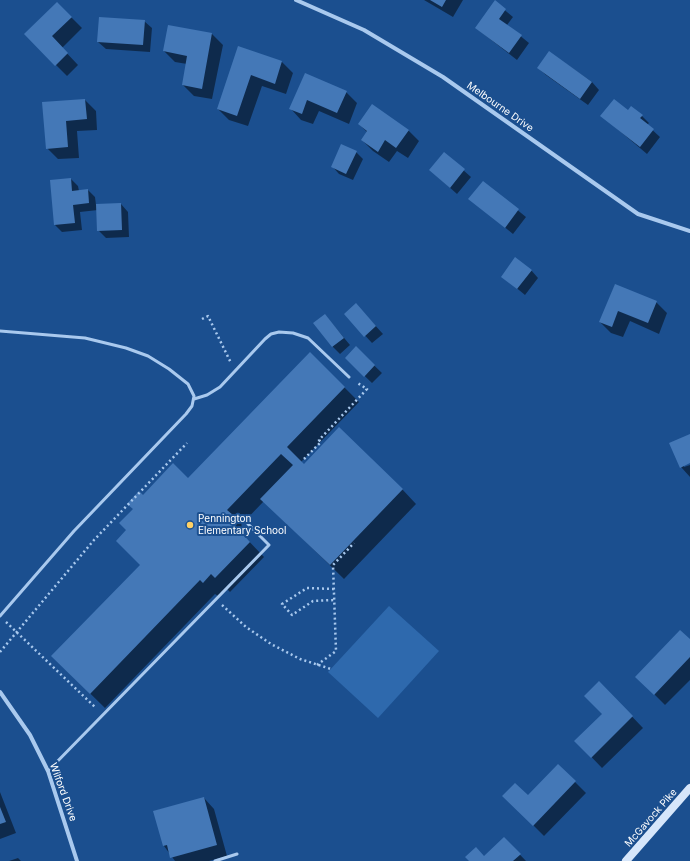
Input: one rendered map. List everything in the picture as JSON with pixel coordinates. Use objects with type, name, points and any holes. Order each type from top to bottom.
[{"type":"main road","name":"McGavock Pike","points":[[626,861],[690,788]]},
{"type":"street","name":"Melbourne Drive","points":[[296,0],[364,30],[443,76],[638,214],[690,232]]},
{"type":"street","name":"Wilford Drive","points":[[0,692],[30,735],[48,771],[78,861]]},
{"type":"lane","points":[[0,331],[85,338],[126,348],[148,356],[180,376],[192,389],[194,399],[186,414],[74,531],[0,616]]},
{"type":"lane","points":[[194,399],[213,392],[271,334],[286,332],[308,338],[349,377]]},
{"type":"lane","points":[[48,771],[269,545],[248,524]]},
{"type":"lane","points":[[214,861],[237,854]]},
{"type":"path","points":[[202,319],[208,316],[235,371]]},
{"type":"path","points":[[304,459],[321,442],[319,440],[367,389],[349,377]]},
{"type":"path","points":[[0,652],[16,631],[94,540],[187,443]]},
{"type":"path","points":[[317,665],[336,652],[333,565],[354,543]]},
{"type":"path","points":[[334,589],[306,588],[282,604],[292,615],[313,601],[334,600]]},
{"type":"path","points":[[216,599],[246,628],[259,637],[291,655],[331,669]]},
{"type":"path","points":[[0,616],[103,715]]},
{"type":"shaded area","points":[[389,606],[439,651],[378,718],[328,672]]},
{"type":"building","points":[[430,0],[446,0],[442,7]]},
{"type":"building","points":[[495,0],[506,9],[499,19],[522,35],[509,53],[475,28]]},
{"type":"building","points":[[57,2],[72,17],[52,36],[68,53],[55,66],[24,34]]},
{"type":"building","points":[[99,17],[145,20],[143,45],[97,42]]},
{"type":"building","points":[[168,25],[212,33],[202,89],[182,85],[187,56],[163,51]]},
{"type":"building","points":[[238,46],[282,61],[275,84],[251,75],[237,116],[217,109]]},
{"type":"building","points":[[549,51],[592,82],[580,99],[537,68]]},
{"type":"building","points":[[305,73],[347,91],[337,113],[307,100],[302,114],[289,109]]},
{"type":"building","points":[[85,99],[87,119],[66,121],[68,147],[46,149],[42,102]]},
{"type":"building","points":[[614,99],[628,110],[631,106],[643,115],[640,118],[654,129],[640,147],[600,116]]},
{"type":"building","points":[[372,104],[409,130],[396,148],[385,140],[378,152],[361,140],[367,131],[358,124]]},
{"type":"building","points":[[341,144],[357,151],[346,174],[331,167]]},
{"type":"building","points":[[444,152],[465,169],[450,188],[429,170]]},
{"type":"building","points":[[71,178],[72,191],[88,189],[89,203],[73,205],[75,223],[54,225],[50,180]]},
{"type":"building","points":[[483,181],[519,209],[505,228],[468,199]]},
{"type":"building","points":[[121,203],[122,230],[97,231],[96,204]]},
{"type":"building","points":[[515,257],[532,270],[517,289],[501,277]]},
{"type":"building","points":[[615,284],[657,301],[648,323],[618,311],[612,327],[599,322]]},
{"type":"building","points":[[356,303],[376,326],[364,337],[344,314]]},
{"type":"building","points":[[325,314],[344,338],[332,347],[313,323]]},
{"type":"building","points":[[356,346],[375,365],[364,377],[345,358]]},
{"type":"building","points":[[310,352],[345,387],[287,447],[304,464],[339,427],[403,489],[330,565],[260,499],[293,465],[281,454],[227,510],[233,515],[229,519],[250,542],[215,578],[211,574],[203,583],[200,580],[90,694],[51,656],[140,565],[116,541],[126,530],[119,523],[133,509],[127,504],[139,491],[143,495],[173,463],[188,478]]},
{"type":"building","points":[[690,434],[690,463],[680,468],[669,443]]},
{"type":"building","points":[[680,630],[690,639],[690,657],[654,695],[635,677]]},
{"type":"building","points":[[599,681],[633,716],[591,758],[574,741],[602,714],[584,696]]},
{"type":"building","points":[[558,764],[576,781],[533,826],[502,796],[515,783],[528,795]]},
{"type":"building","points":[[204,797],[217,845],[170,858],[167,845],[163,846],[153,811]]},
{"type":"building","points":[[0,807],[6,822],[0,824]]},
{"type":"building","points":[[504,837],[521,854],[513,861],[469,861],[465,857],[476,847],[484,856]]},
{"type":"place","name":"Pennington Elementary School","points":[[190,525]]}]
